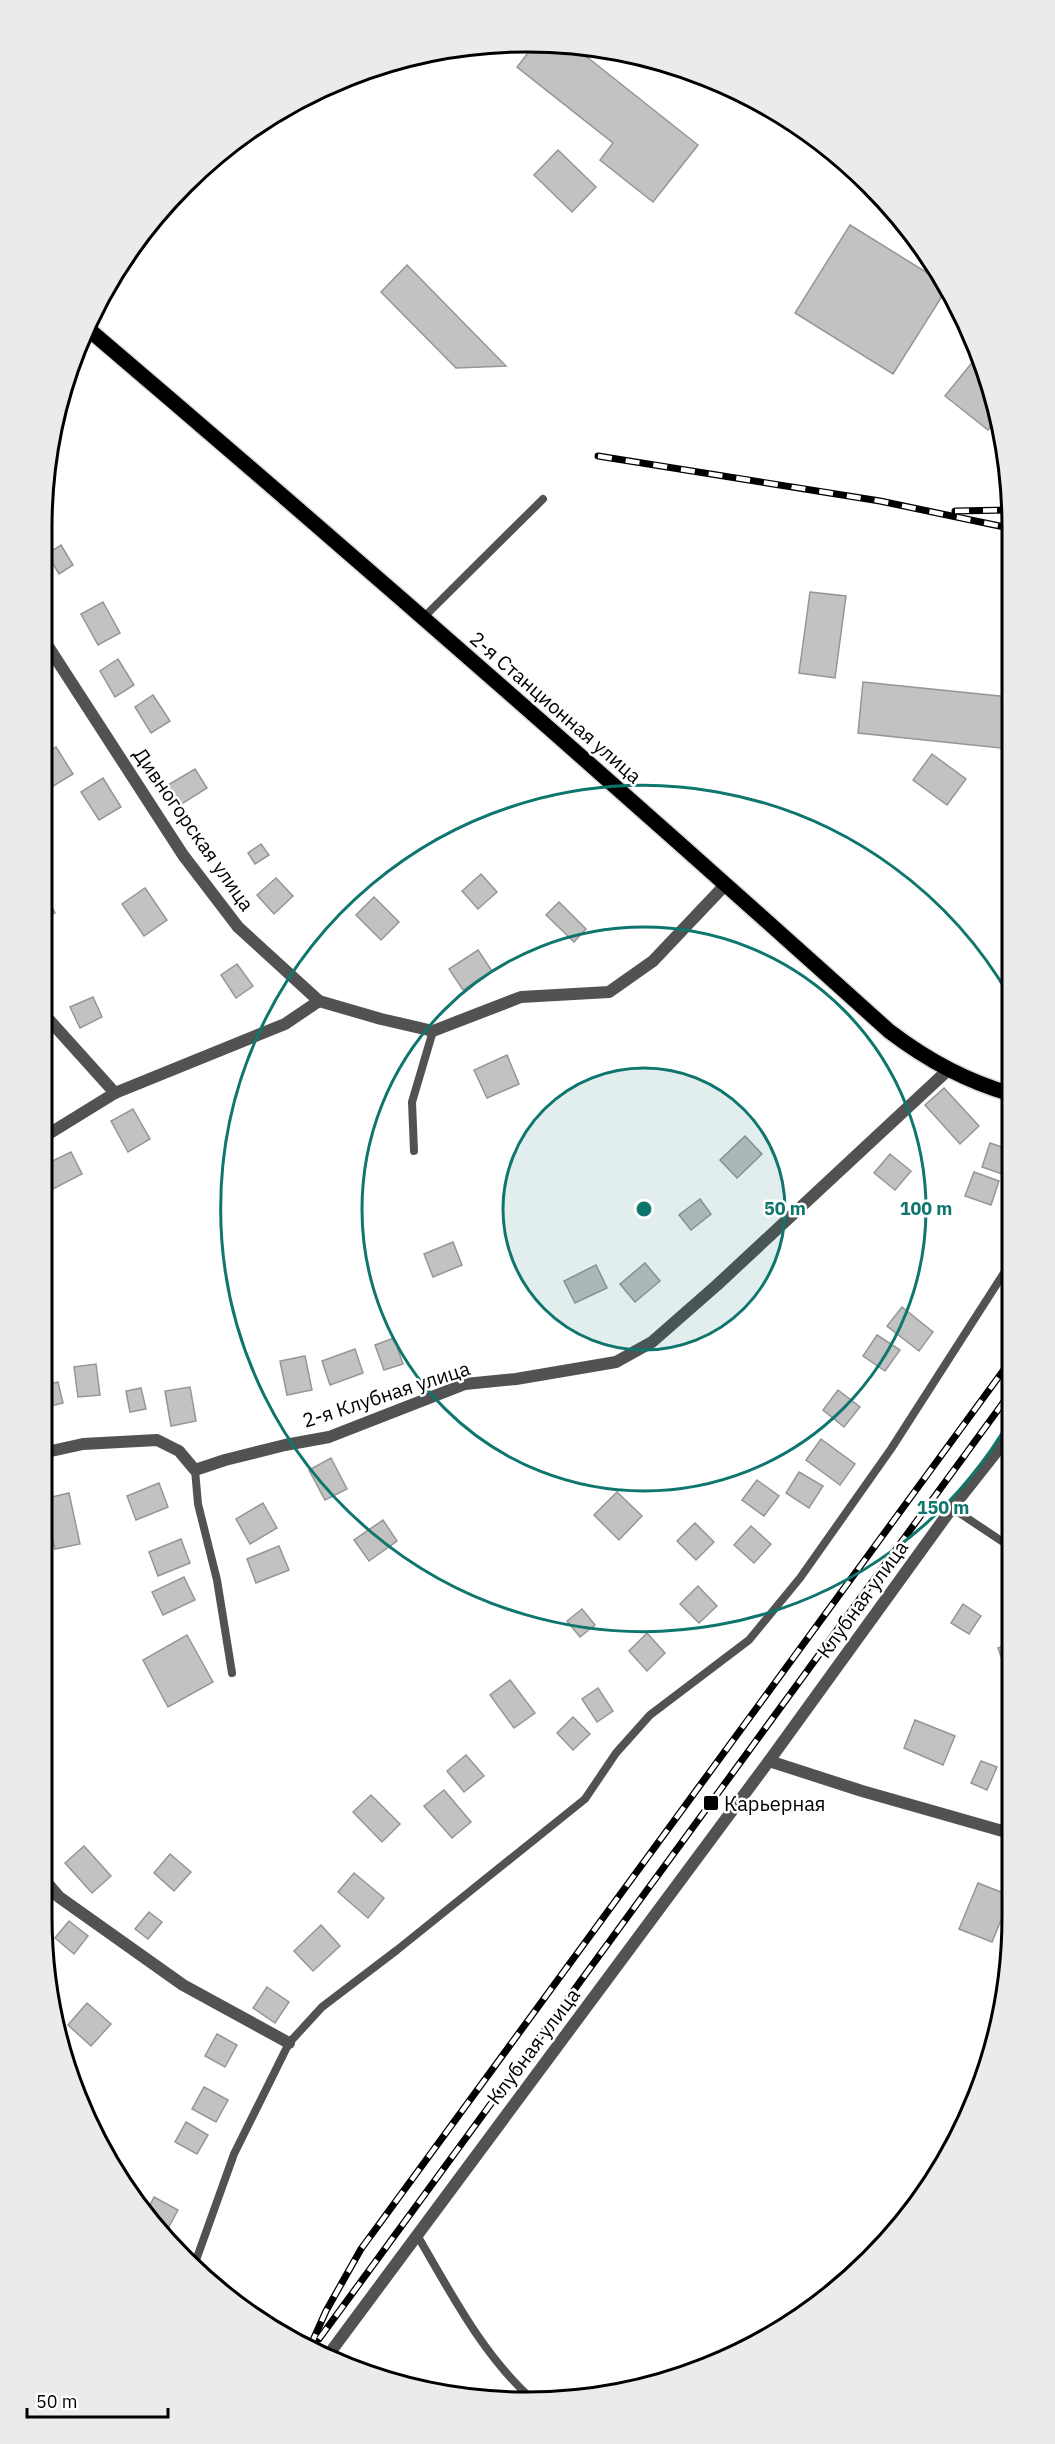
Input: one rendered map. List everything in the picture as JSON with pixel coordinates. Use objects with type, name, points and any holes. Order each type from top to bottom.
[{"type":"main road","name":"2-я Станционная улица","points":[[94,334],[423,618],[726,884],[889,1031],[915,1051],[948,1070],[981,1086],[1002,1092]]},
{"type":"street","name":"Дивногорская улица","points":[[52,652],[183,855],[238,927],[319,1000],[381,1019],[433,1031]]},
{"type":"street","points":[[433,1031],[521,997],[609,992],[653,961],[726,884]]},
{"type":"street","points":[[52,1132],[115,1093],[285,1024],[319,1000]]},
{"type":"street","points":[[52,1023],[115,1093]]},
{"type":"street","name":"2-я Клубная улица","points":[[195,1470],[235,1457],[329,1437],[465,1384],[516,1379],[616,1362],[652,1342],[717,1285],[948,1070]]},
{"type":"street","points":[[52,1451],[83,1444],[158,1440],[179,1450],[195,1470]]},
{"type":"street","name":"Клубная улица","points":[[332,2349],[769,1761],[952,1508],[1002,1445]]},
{"type":"street","points":[[769,1761],[862,1791],[1002,1831]]},
{"type":"street","points":[[52,1889],[59,1897],[183,1985],[290,2043]]},
{"type":"lane","points":[[423,618],[543,499]]},
{"type":"lane","points":[[414,1151],[412,1102],[433,1031]]},
{"type":"lane","points":[[197,2257],[234,2154],[290,2043],[322,2007],[397,1950],[585,1799],[616,1753],[650,1715],[749,1640],[800,1578],[891,1449],[1002,1276]]},
{"type":"lane","points":[[195,1470],[198,1504],[218,1580],[232,1673]]},
{"type":"lane","points":[[952,1508],[1002,1541]]},
{"type":"lane","points":[[417,2235],[471,2329],[523,2392]]},
{"type":"building","points":[[529,52],[587,57],[698,145],[653,202],[600,160],[613,143],[517,67]]},
{"type":"building","points":[[558,150],[596,187],[572,212],[534,175]]},
{"type":"building","points":[[850,225],[928,273],[942,296],[893,374],[795,313]]},
{"type":"building","points":[[407,265],[506,366],[456,368],[381,292]]},
{"type":"building","points":[[972,362],[991,426],[988,430],[945,396]]},
{"type":"building","points":[[61,545],[73,565],[59,574],[52,562],[52,551]]},
{"type":"building","points":[[810,592],[846,596],[835,678],[799,673]]},
{"type":"building","points":[[103,602],[120,633],[98,645],[81,614]]},
{"type":"building","points":[[118,659],[134,685],[115,697],[100,671]]},
{"type":"building","points":[[863,682],[1002,696],[1002,748],[858,733]]},
{"type":"building","points":[[153,695],[170,721],[151,733],[135,707]]},
{"type":"building","points":[[56,747],[73,774],[52,787],[52,750]]},
{"type":"building","points":[[932,754],[966,779],[947,805],[913,780]]},
{"type":"building","points":[[195,769],[207,788],[180,805],[168,785]]},
{"type":"building","points":[[103,778],[121,807],[99,820],[81,792]]},
{"type":"building","points":[[261,844],[269,855],[255,864],[248,853]]},
{"type":"building","points":[[481,874],[497,892],[478,909],[462,891]]},
{"type":"building","points":[[276,878],[293,896],[274,914],[257,895]]},
{"type":"building","points":[[145,888],[167,920],[144,936],[122,904]]},
{"type":"building","points":[[374,897],[399,922],[381,940],[356,915]]},
{"type":"building","points":[[559,902],[586,929],[574,942],[546,915]]},
{"type":"building","points":[[478,950],[492,971],[463,990],[449,969]]},
{"type":"building","points":[[237,964],[253,986],[236,998],[221,975]]},
{"type":"building","points":[[93,997],[102,1017],[80,1028],[70,1007]]},
{"type":"building","points":[[507,1055],[519,1084],[487,1098],[474,1070]]},
{"type":"building","points":[[944,1088],[979,1126],[960,1144],[925,1105]]},
{"type":"building","points":[[133,1109],[150,1139],[128,1152],[111,1121]]},
{"type":"building","points":[[745,1136],[762,1154],[737,1178],[720,1160]]},
{"type":"building","points":[[990,1143],[1002,1147],[1002,1174],[982,1167]]},
{"type":"building","points":[[71,1152],[82,1174],[52,1189],[52,1161]]},
{"type":"building","points":[[890,1154],[911,1171],[895,1190],[874,1173]]},
{"type":"building","points":[[974,1172],[999,1181],[991,1205],[965,1196]]},
{"type":"building","points":[[700,1199],[711,1214],[691,1230],[679,1215]]},
{"type":"building","points":[[453,1242],[462,1265],[433,1277],[424,1254]]},
{"type":"building","points":[[645,1263],[660,1281],[635,1302],[620,1284]]},
{"type":"building","points":[[596,1265],[607,1288],[575,1303],[564,1281]]},
{"type":"building","points":[[902,1307],[933,1332],[919,1351],[887,1326]]},
{"type":"building","points":[[877,1335],[900,1350],[885,1371],[863,1356]]},
{"type":"building","points":[[394,1338],[403,1364],[384,1370],[375,1345]]},
{"type":"building","points":[[355,1349],[363,1373],[330,1385],[322,1361]]},
{"type":"building","points":[[305,1356],[312,1390],[287,1395],[280,1361]]},
{"type":"building","points":[[96,1364],[100,1395],[78,1397],[74,1367]]},
{"type":"building","points":[[58,1382],[63,1403],[52,1406],[52,1384]]},
{"type":"building","points":[[190,1387],[196,1421],[171,1426],[165,1391]]},
{"type":"building","points":[[141,1388],[146,1409],[130,1412],[126,1391]]},
{"type":"building","points":[[838,1390],[860,1407],[844,1427],[823,1410]]},
{"type":"building","points":[[821,1439],[855,1464],[840,1485],[806,1460]]},
{"type":"building","points":[[331,1458],[347,1489],[325,1500],[309,1470]]},
{"type":"building","points":[[799,1472],[823,1486],[809,1508],[786,1493]]},
{"type":"building","points":[[757,1480],[779,1496],[764,1516],[742,1500]]},
{"type":"building","points":[[159,1483],[168,1507],[136,1520],[127,1496]]},
{"type":"building","points":[[617,1492],[642,1516],[619,1540],[594,1515]]},
{"type":"building","points":[[69,1493],[80,1544],[55,1549],[52,1536],[52,1497]]},
{"type":"building","points":[[263,1503],[277,1528],[250,1544],[236,1519]]},
{"type":"building","points":[[383,1520],[397,1541],[369,1561],[354,1540]]},
{"type":"building","points":[[695,1523],[714,1542],[696,1560],[677,1541]]},
{"type":"building","points":[[751,1526],[771,1544],[754,1563],[734,1545]]},
{"type":"building","points":[[181,1539],[190,1563],[158,1576],[149,1552]]},
{"type":"building","points":[[279,1546],[289,1570],[256,1583],[247,1559]]},
{"type":"building","points":[[184,1577],[195,1600],[163,1615],[152,1592]]},
{"type":"building","points":[[698,1586],[717,1606],[699,1623],[680,1604]]},
{"type":"building","points":[[963,1604],[981,1616],[969,1634],[951,1623]]},
{"type":"building","points":[[582,1609],[595,1625],[580,1637],[567,1621]]},
{"type":"building","points":[[647,1633],[665,1653],[647,1671],[629,1651]]},
{"type":"building","points":[[187,1635],[213,1682],[168,1707],[143,1660]]},
{"type":"building","points":[[1002,1647],[1002,1659],[998,1648]]},
{"type":"building","points":[[510,1680],[535,1713],[514,1728],[490,1695]]},
{"type":"building","points":[[598,1688],[613,1711],[597,1722],[582,1699]]},
{"type":"building","points":[[573,1717],[590,1734],[573,1750],[557,1733]]},
{"type":"building","points":[[915,1720],[955,1736],[943,1765],[904,1748]]},
{"type":"building","points":[[466,1755],[484,1776],[464,1792],[447,1771]]},
{"type":"building","points":[[981,1761],[997,1767],[987,1790],[971,1783]]},
{"type":"building","points":[[444,1790],[471,1822],[452,1838],[424,1806]]},
{"type":"building","points":[[371,1795],[400,1824],[382,1842],[353,1812]]},
{"type":"building","points":[[84,1846],[111,1876],[92,1893],[65,1863]]},
{"type":"building","points":[[170,1854],[191,1872],[174,1891],[154,1873]]},
{"type":"building","points":[[354,1873],[384,1898],[368,1918],[338,1892]]},
{"type":"building","points":[[978,1883],[1002,1892],[1002,1918],[992,1942],[959,1929]]},
{"type":"building","points":[[149,1912],[162,1922],[148,1939],[135,1929]]},
{"type":"building","points":[[69,1921],[88,1936],[74,1954],[55,1938]]},
{"type":"building","points":[[321,1925],[340,1946],[313,1971],[294,1951]]},
{"type":"building","points":[[267,1987],[289,2002],[275,2023],[253,2008]]},
{"type":"building","points":[[87,2003],[111,2024],[91,2046],[68,2025]]},
{"type":"building","points":[[217,2034],[237,2045],[225,2067],[205,2056]]},
{"type":"building","points":[[204,2087],[228,2100],[216,2122],[192,2109]]},
{"type":"building","points":[[186,2122],[208,2135],[197,2154],[175,2142]]},
{"type":"building","points":[[154,2197],[178,2210],[168,2228],[151,2206]]},
{"type":"railway","points":[[598,456],[880,501],[1002,527]]},
{"type":"railway","points":[[955,511],[1001,510]]},
{"type":"railway","points":[[313,2341],[326,2311],[361,2249],[1002,1372]]},
{"type":"railway","points":[[319,2339],[1002,1404]]},
{"type":"place","name":"Карьерная","points":[[711,1803]]}]
